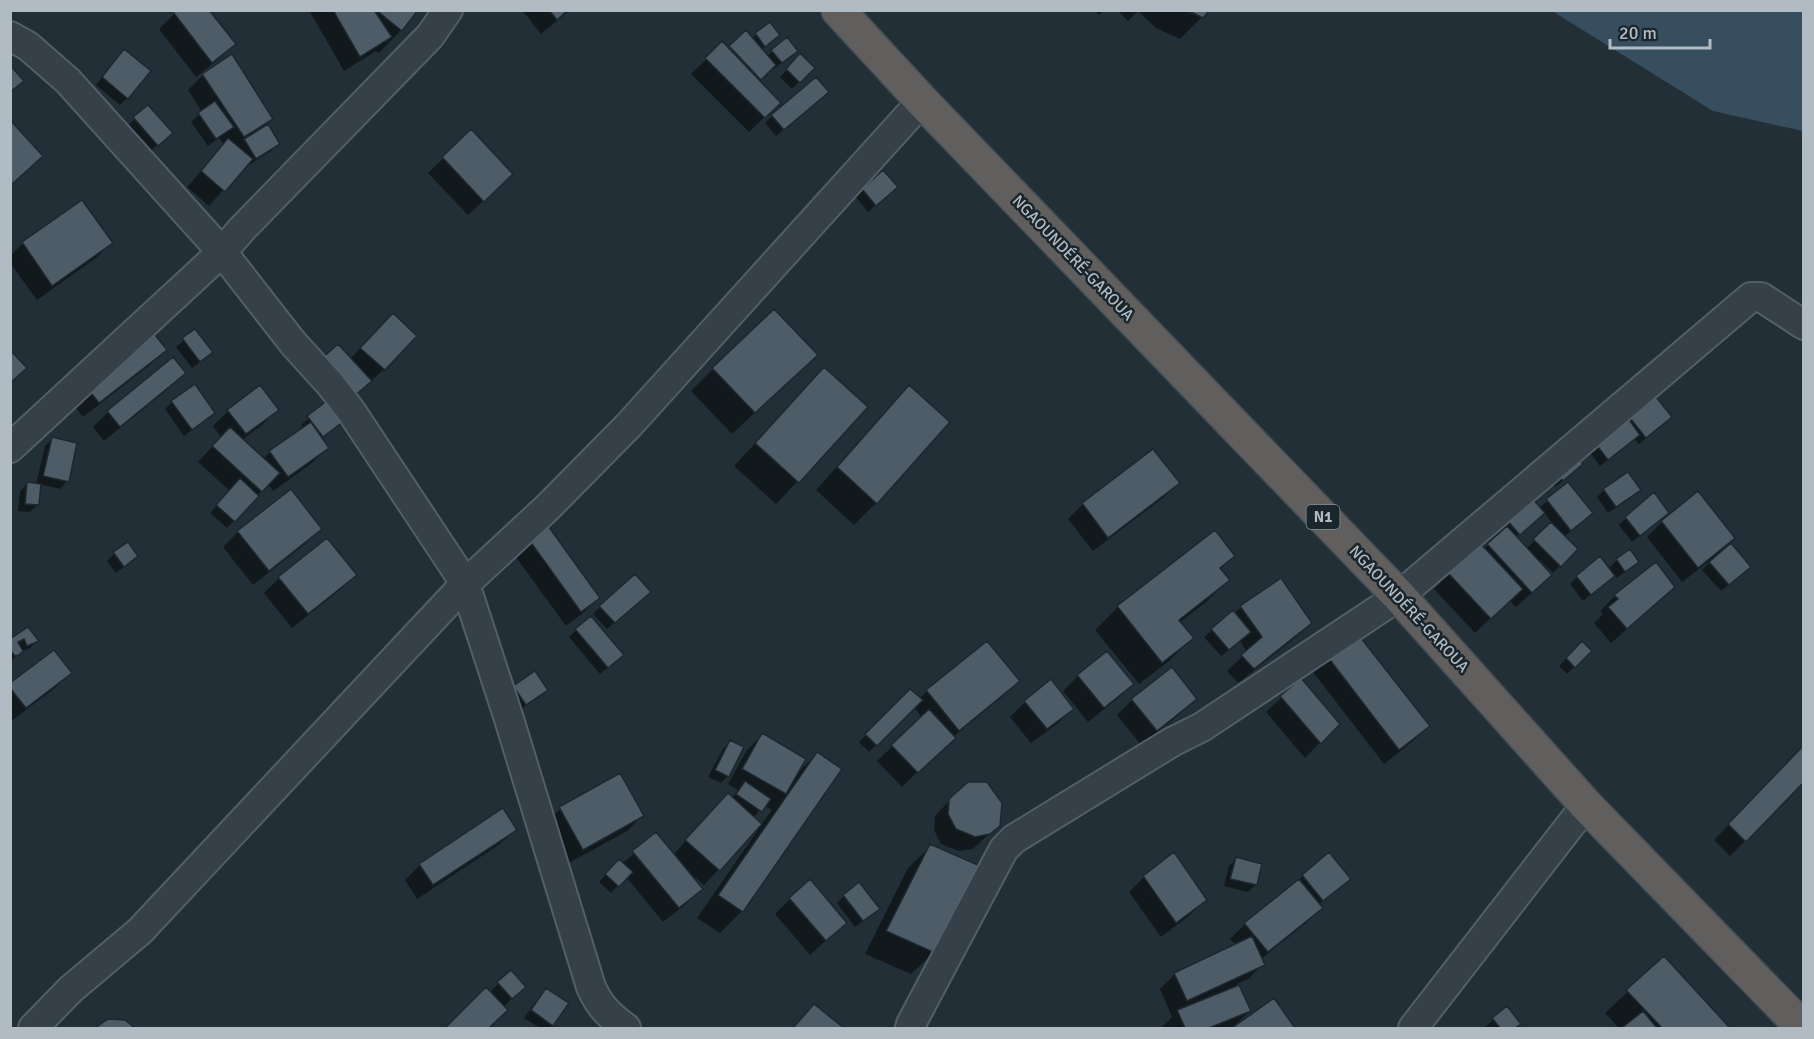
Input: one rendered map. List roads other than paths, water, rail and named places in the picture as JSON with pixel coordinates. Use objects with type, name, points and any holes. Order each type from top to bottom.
[{"type":"highway","name":"NGAOUNDÉRÉ-GAROUA","points":[[838,10],[922,101],[1399,596],[1586,805],[1803,1029]]},
{"type":"street","points":[[10,448],[222,252],[430,36],[448,10]]},
{"type":"street","points":[[10,36],[28,46],[68,81],[222,252],[293,343],[351,411],[465,584],[591,987],[597,1002],[604,1011],[626,1029]]},
{"type":"street","points":[[33,1029],[71,989],[140,931],[465,584],[547,508],[629,425],[922,101]]},
{"type":"street","points":[[910,1029],[911,1023],[1004,849],[1014,839],[1172,742],[1202,727],[1399,596],[1751,297],[1761,297],[1803,325]]},
{"type":"street","points":[[1413,1029],[1586,805]]},
{"type":"water","points":[[1552,11],[1803,11],[1803,131],[1713,111]]}]
